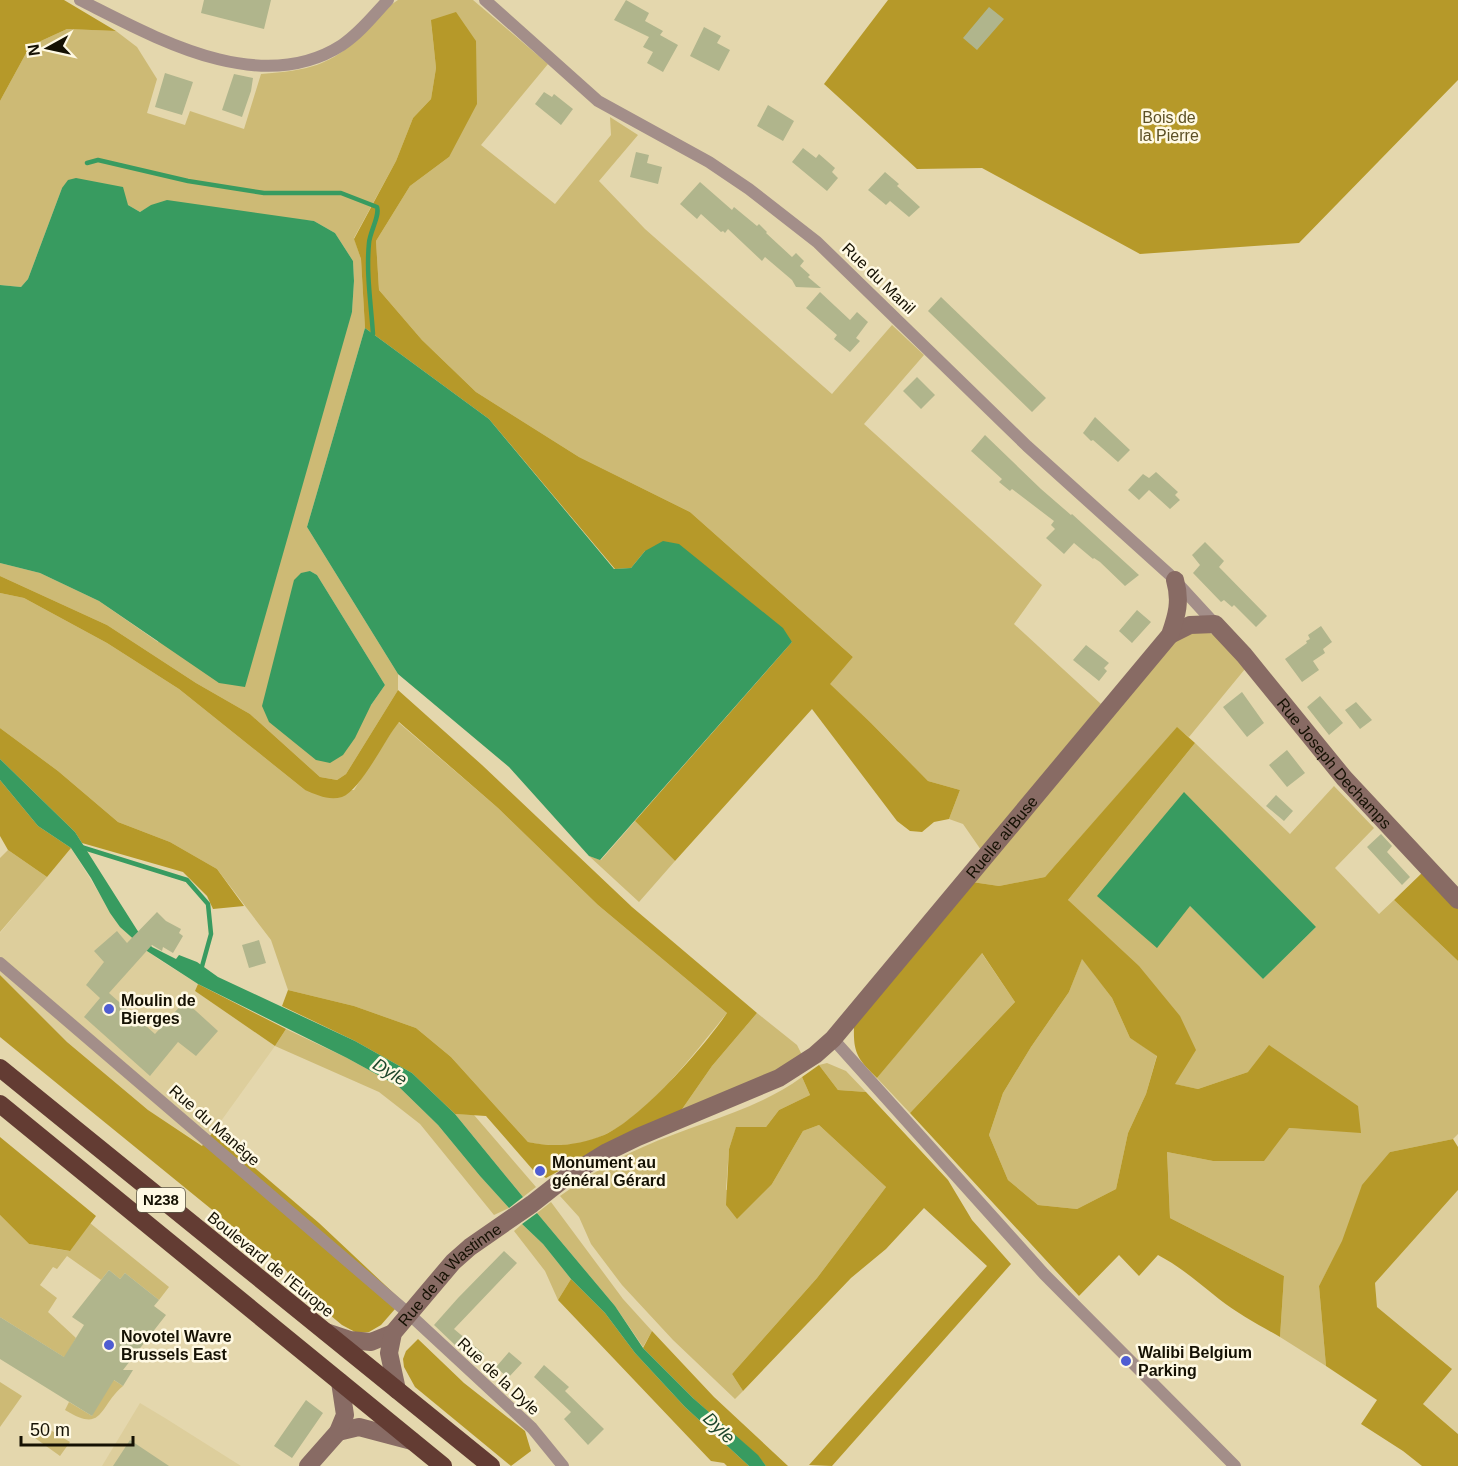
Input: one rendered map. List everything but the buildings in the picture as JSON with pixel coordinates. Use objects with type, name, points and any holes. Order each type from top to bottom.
[{"type":"highway","name":"Boulevard de l'Europe","points":[[0,1068],[491,1466]]},
{"type":"highway","name":"N238","points":[[0,1104],[443,1466]]},
{"type":"street","points":[[80,0],[184,49],[248,65],[276,67],[311,60],[344,44],[388,0]]},
{"type":"street","name":"Rue du Manil","points":[[485,0],[598,101],[709,162],[749,189],[817,242],[1027,446],[1175,580],[1215,624]]},
{"type":"street","name":"Ruelle al'Buse","points":[[509,1221],[565,1178],[607,1152],[780,1078],[815,1055],[833,1038],[1170,635],[1179,609],[1175,580]]},
{"type":"street","name":"Ruelle al'Buse","points":[[1170,635],[1190,625],[1215,624]]},
{"type":"street","name":"Rue Joseph Dechamps","points":[[1215,624],[1244,655],[1344,778],[1458,900]]},
{"type":"street","name":"Rue du Manège","points":[[0,963],[408,1313]]},
{"type":"street","points":[[833,1038],[1044,1274],[1235,1466]]},
{"type":"street","name":"Rue de la Wastinne","points":[[397,1390],[389,1353],[393,1333],[453,1262],[470,1247],[509,1221]]},
{"type":"street","name":"Rue de la Dyle","points":[[408,1313],[532,1428],[563,1466]]},
{"type":"street","name":"Rue de la Wastinne","points":[[322,1331],[350,1340],[371,1342],[393,1333]]},
{"type":"street","points":[[311,1465],[338,1432],[345,1415],[340,1382]]},
{"type":"street","points":[[338,1432],[359,1426],[413,1441]]},
{"type":"shaded area","points":[[398,0],[473,0],[548,64],[481,145],[555,204],[611,135],[610,117],[638,135],[599,181],[645,229],[832,394],[892,325],[924,355],[864,424],[1042,585],[1014,624],[1101,704],[981,850],[963,824],[949,819],[960,790],[928,781],[829,684],[853,657],[690,512],[579,457],[476,392],[422,340],[379,290],[376,241],[410,186],[449,157],[431,20],[436,68],[431,99],[413,118],[396,161],[354,238],[361,259],[365,328],[307,527],[398,674],[398,690],[346,774],[337,780],[320,777],[250,714],[196,683],[107,625],[0,576],[0,563],[40,573],[99,601],[158,642],[352,312],[354,281],[353,261],[335,233],[314,221],[152,205],[140,212],[128,205],[62,188],[28,279],[21,287],[0,285],[0,101],[30,46],[67,29],[116,31],[137,47],[157,79],[147,113],[185,125],[190,111],[244,129],[261,74],[292,71],[329,60],[352,44]],"holes":[[[310,571],[317,575],[385,685],[371,705]]]},
{"type":"shaded area","points":[[0,593],[24,598],[107,643],[179,689],[305,790],[354,790],[398,722],[498,808],[598,905],[727,1013],[671,1080],[639,1112],[623,1124],[597,1138],[578,1143],[548,1145],[528,1142],[451,1057],[416,1028],[354,1006],[288,990],[271,940],[217,869],[170,842],[118,822],[58,771],[0,728]]},
{"type":"shaded area","points":[[1204,630],[1216,636],[1245,669],[1189,737],[1177,728],[1045,877],[999,886],[972,882],[1177,635]]},
{"type":"shaded area","points":[[1195,743],[1290,834],[1334,786],[1374,828],[1335,868],[1379,914],[1394,900],[1458,961],[1458,1134],[1453,1139],[1390,1152],[1319,1286],[1326,1366],[1280,1337],[1284,1276],[1170,1218],[1167,1152],[1213,1161],[1288,1128],[1361,1132],[1248,1072],[1198,1089],[1174,1084],[1068,900]],"holes":[[[1190,906],[1316,927],[1263,979]]]},
{"type":"shaded area","points":[[635,821],[675,861],[639,902],[589,856],[601,860]]},
{"type":"shaded area","points":[[71,848],[120,927],[158,959],[198,984],[195,991],[275,1046],[203,1146],[148,1110],[67,1042],[0,975],[0,933]]},
{"type":"shaded area","points":[[8,850],[47,877],[0,932],[0,858]]},
{"type":"shaded area","points":[[981,952],[1015,1002],[910,1113],[877,1078]]},
{"type":"shaded area","points":[[1082,958],[1112,998],[1130,1038],[1157,1055],[1146,1094],[1128,1133],[1116,1189],[1077,1209],[1038,1205],[1008,1180],[989,1135],[1003,1093],[1069,992]]},
{"type":"shaded area","points":[[757,1013],[797,1045],[802,1055],[777,1074],[678,1115],[712,1066]]},
{"type":"shaded area","points":[[286,1029],[347,1058],[398,1086],[438,1125],[509,1208],[494,1215],[420,1124],[379,1092],[275,1046]]},
{"type":"shaded area","points":[[827,1063],[846,1071],[866,1092],[838,1090],[819,1065]]},
{"type":"shaded area","points":[[802,1077],[810,1095],[779,1110],[766,1127],[736,1128],[729,1149],[726,1190],[772,1184],[803,1131],[819,1125],[886,1187],[817,1278],[732,1374],[743,1391],[735,1399],[673,1340],[622,1285],[591,1244],[579,1217],[560,1196],[600,1169],[632,1152],[745,1108],[784,1089]]},
{"type":"shaded area","points":[[455,1114],[474,1115],[536,1187],[523,1197]]},
{"type":"shaded area","points":[[1458,1190],[1458,1434],[1423,1404],[1451,1368],[1377,1307],[1375,1283]]},
{"type":"shaded area","points":[[551,1202],[623,1299],[652,1331],[643,1347],[615,1306],[537,1213]]},
{"type":"shaded area","points":[[0,1215],[29,1244],[69,1251],[90,1223],[169,1287],[159,1300],[125,1273],[120,1279],[109,1270],[101,1280],[67,1256],[57,1269],[53,1267],[40,1285],[57,1298],[48,1312],[76,1338],[67,1359],[0,1317]]},
{"type":"shaded area","points":[[522,1224],[543,1244],[571,1279],[558,1300],[545,1271],[514,1231]]},
{"type":"shaded area","points":[[106,1375],[123,1386],[99,1415],[87,1419],[65,1410],[69,1402],[92,1416]]},
{"type":"shaded area","points":[[0,1382],[22,1396],[0,1427]]},
{"type":"shaded area","points":[[140,1403],[165,1418],[241,1466],[102,1466]]},
{"type":"shaded area","points":[[44,1426],[70,1442],[60,1456],[35,1438]]},
{"type":"green space","points":[[0,0],[64,0],[116,31],[67,29],[30,46],[0,101]]},
{"type":"green space","name":"Bois de la Pierre","points":[[888,0],[1458,0],[1458,80],[1299,243],[1140,254],[982,168],[917,169],[824,84]]},
{"type":"green space","points":[[456,12],[476,41],[477,104],[449,157],[410,186],[376,241],[379,290],[422,340],[476,392],[579,457],[690,512],[853,657],[830,684],[928,781],[960,790],[949,819],[934,822],[922,832],[910,831],[897,821],[812,709],[675,861],[635,821],[792,642],[645,551],[631,568],[615,569],[489,419],[365,328],[361,259],[354,239],[396,161],[413,118],[431,99],[436,68],[431,20]]},
{"type":"green space","points":[[0,576],[107,625],[196,683],[250,714],[320,777],[337,780],[346,774],[398,690],[482,765],[632,907],[757,1013],[712,1066],[678,1115],[599,1149],[546,1178],[533,1170],[486,1116],[455,1114],[412,1073],[355,1041],[282,1006],[288,990],[354,1006],[416,1028],[451,1057],[528,1142],[547,1145],[567,1145],[586,1141],[619,1127],[671,1081],[727,1013],[598,905],[498,808],[399,722],[365,775],[349,792],[342,797],[328,798],[305,790],[179,689],[107,643],[24,598],[0,593]]},
{"type":"green space","points":[[1177,727],[1195,743],[1068,900],[1139,966],[1180,1016],[1196,1050],[1175,1084],[1198,1089],[1248,1072],[1269,1045],[1358,1106],[1361,1133],[1289,1128],[1264,1161],[1213,1161],[1167,1152],[1170,1218],[1284,1276],[1280,1337],[1234,1310],[1182,1270],[1158,1255],[1139,1276],[1119,1255],[1079,1296],[910,1113],[1015,1002],[982,953],[877,1078],[858,1055],[854,1043],[854,1026],[972,882],[999,886],[1045,877]],"holes":[[[1082,959],[1112,998],[1130,1038],[1157,1056],[1146,1094],[1128,1133],[1116,1189],[1077,1209],[1038,1205],[1008,1180],[989,1135],[1003,1093],[1069,992]]]},
{"type":"green space","points":[[0,728],[58,771],[118,822],[170,842],[217,869],[244,906],[213,909],[207,896],[183,872],[82,843],[75,832],[0,759]]},
{"type":"green space","points":[[0,780],[38,826],[71,848],[47,877],[8,850],[0,836]]},
{"type":"green space","points":[[1423,872],[1458,909],[1458,961],[1394,900]]},
{"type":"green space","points":[[0,975],[67,1042],[148,1110],[202,1146],[213,1132],[319,1223],[402,1301],[381,1325],[369,1332],[357,1333],[342,1325],[301,1291],[285,1269],[0,1037]]},
{"type":"green space","points":[[198,984],[286,1029],[275,1046],[195,991]]},
{"type":"green space","points":[[819,1065],[838,1090],[866,1092],[948,1180],[972,1220],[1011,1264],[832,1466],[809,1465],[987,1266],[924,1208],[886,1249],[851,1278],[743,1391],[732,1374],[817,1278],[886,1187],[819,1125],[803,1131],[772,1184],[737,1219],[726,1205],[729,1149],[736,1127],[766,1127],[779,1110],[810,1095],[802,1077]]},
{"type":"green space","points":[[0,1137],[96,1216],[70,1251],[29,1244],[0,1215]]},
{"type":"green space","points":[[1453,1139],[1458,1147],[1458,1190],[1375,1283],[1377,1307],[1452,1369],[1423,1404],[1458,1434],[1458,1466],[1422,1466],[1361,1424],[1377,1400],[1326,1366],[1319,1286],[1342,1241],[1362,1185],[1390,1152]]},
{"type":"green space","points":[[571,1279],[605,1313],[635,1353],[685,1407],[749,1466],[727,1466],[724,1463],[711,1461],[558,1300]]},
{"type":"green space","points":[[652,1331],[714,1397],[788,1466],[766,1466],[757,1455],[693,1398],[643,1348]]},
{"type":"green space","points":[[418,1339],[464,1383],[525,1431],[531,1451],[511,1466],[415,1387],[404,1367],[403,1359],[406,1351]]},
{"type":"water","points":[[76,178],[123,187],[128,205],[140,212],[151,205],[167,200],[314,221],[335,233],[353,261],[352,312],[245,687],[219,683],[99,601],[40,573],[0,563],[0,285],[21,287],[28,279],[62,188],[68,180]]},
{"type":"water","points":[[365,328],[489,419],[614,569],[631,568],[645,551],[663,541],[679,544],[783,628],[792,642],[600,860],[589,856],[509,767],[398,674],[307,527]]},
{"type":"water","points":[[310,571],[317,575],[385,685],[371,705],[355,738],[343,755],[330,763],[316,760],[269,722],[262,706],[294,580],[301,573]]},
{"type":"water","name":"Dyle","points":[[0,759],[75,832],[139,933],[152,947],[176,959],[179,955],[197,962],[218,977],[355,1041],[412,1073],[455,1114],[523,1197],[509,1208],[438,1125],[398,1086],[198,984],[147,951],[120,927],[71,848],[38,826],[0,780]]},
{"type":"water","points":[[1184,792],[1316,927],[1263,979],[1190,906],[1157,948],[1097,896]]},
{"type":"water","name":"Dyle","points":[[537,1213],[615,1306],[643,1348],[693,1398],[758,1455],[766,1466],[749,1466],[685,1407],[635,1353],[605,1313],[522,1224]]},
{"type":"waterway","points":[[87,163],[98,160],[188,181],[264,193],[341,193],[377,207],[368,254],[373,334]]},
{"type":"waterway","points":[[81,847],[187,880],[208,904],[211,934],[201,970]]},
{"type":"place","name":"Moulin de Bierges","points":[[109,1009]]},
{"type":"place","name":"Monument au général Gérard","points":[[540,1171]]},
{"type":"place","name":"Novotel Wavre Brussels East","points":[[109,1345]]},
{"type":"place","name":"Walibi Belgium Parking","points":[[1126,1361]]}]
